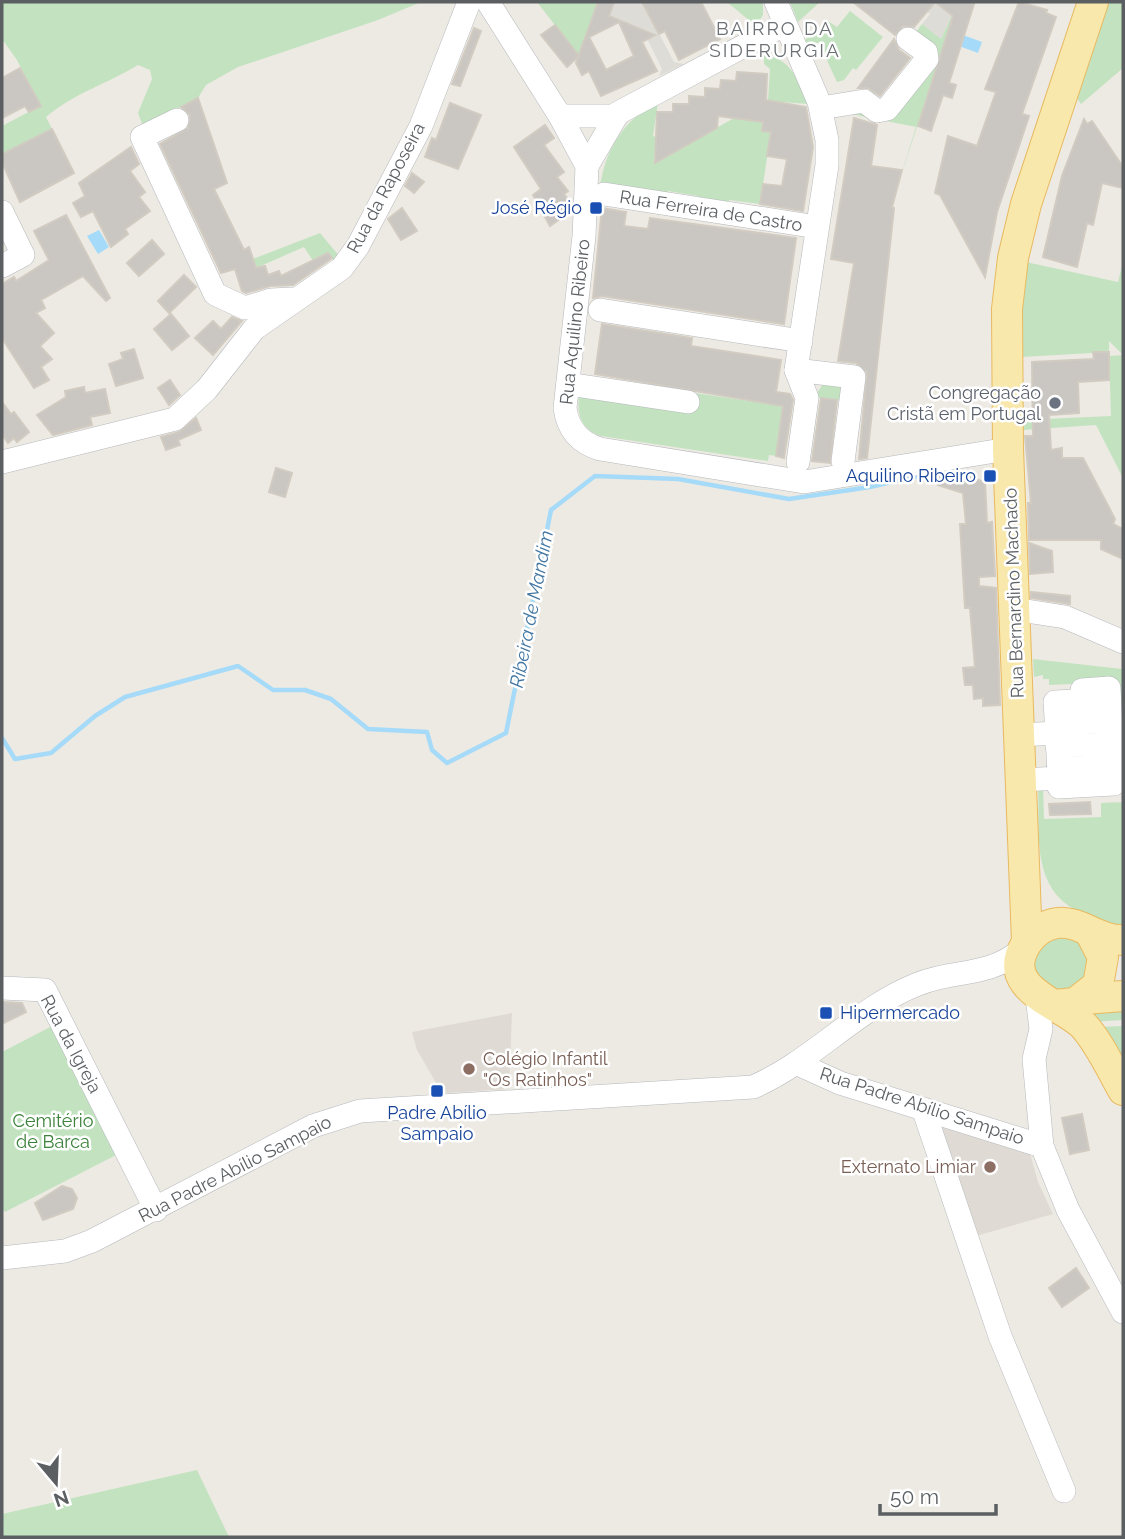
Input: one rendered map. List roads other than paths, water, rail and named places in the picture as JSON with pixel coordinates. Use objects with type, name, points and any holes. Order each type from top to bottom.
[{"type":"main road","name":"Rua Bernardino Machado","points":[[1025,946],[1029,920],[1023,886],[1026,862],[1014,609],[1006,330],[1017,239],[1034,177],[1093,2]]},
{"type":"main road","name":"Rua Bernardino Machado","points":[[1026,862],[1043,896],[1102,946]]},
{"type":"main road","points":[[1084,999],[1102,976],[1102,946],[1045,926],[1025,946],[1021,962],[1040,997],[1085,1028],[1123,1090]]},
{"type":"main road","points":[[1040,997],[1084,999],[1123,996]]},
{"type":"street","name":"Rua da Raposeira","points":[[2,462],[175,419],[207,389],[254,329],[295,299],[323,284],[342,268],[358,246],[421,126],[469,2]]},
{"type":"street","points":[[488,2],[560,116],[587,166]]},
{"type":"street","points":[[776,2],[821,108],[827,157],[796,370],[807,398]]},
{"type":"street","points":[[587,166],[615,116],[645,96],[785,24]]},
{"type":"street","points":[[821,108],[864,101],[880,112],[887,109],[927,59],[926,52],[908,39]]},
{"type":"street","points":[[560,116],[615,116]]},
{"type":"street","points":[[177,120],[142,137],[215,294],[245,308],[271,300],[295,299]]},
{"type":"street","name":"Rua Aquilino Ribeiro","points":[[587,166],[584,236],[566,418],[574,433],[593,447],[804,482],[1008,449]]},
{"type":"street","name":"Rua Ferreira de Castro","points":[[604,194],[817,227]]},
{"type":"street","points":[[2,212],[23,255],[2,266]]},
{"type":"street","points":[[600,310],[801,341]]},
{"type":"street","points":[[796,370],[854,377],[843,461]]},
{"type":"street","points":[[798,462],[807,398],[825,373]]},
{"type":"street","points":[[568,384],[688,402]]},
{"type":"street","points":[[1014,609],[1060,615],[1123,642]]},
{"type":"street","points":[[1109,688],[1111,733],[1114,785],[1059,787],[1055,702],[1083,700],[1082,690],[1109,688]]},
{"type":"street","points":[[1020,735],[1057,744],[1111,733]]},
{"type":"street","points":[[1022,780],[1057,744],[1111,733]]},
{"type":"street","points":[[798,1064],[896,994],[944,977],[981,972],[1001,965],[1025,946]]},
{"type":"street","points":[[981,972],[1040,997],[1041,1029],[1034,1059],[1042,1146],[1068,1210],[1123,1312]]},
{"type":"street","name":"Rua da Igreja","points":[[2,988],[44,990],[156,1210]]},
{"type":"street","name":"Rua Padre Abílio Sampaio","points":[[2,1258],[65,1251],[156,1210],[313,1126],[360,1111],[736,1090],[762,1083],[798,1064],[840,1083],[1042,1146]]},
{"type":"street","points":[[924,1111],[1000,1336],[1064,1491]]},
{"type":"water","points":[[963,35],[982,42],[978,53],[959,46]]},
{"type":"water","points":[[99,230],[109,247],[98,254],[87,236]]},
{"type":"waterway","name":"Ribeira de Mandim","points":[[2,738],[15,759],[51,753],[95,716],[125,697],[238,666],[273,690],[305,690],[331,699],[368,729],[427,732],[432,750],[447,763],[506,733],[551,510],[595,476],[678,479],[789,499],[870,487],[930,473]]},
{"type":"place","name":"José Régio","points":[[596,208]]},
{"type":"place","name":"Congregação Cristã em Portugal","points":[[1055,403]]},
{"type":"place","name":"Aquilino Ribeiro","points":[[990,476]]},
{"type":"place","name":"Hipermercado","points":[[826,1013]]},
{"type":"place","name":"Colégio Infantil \"Os Ratinhos\"","points":[[469,1069]]},
{"type":"place","name":"Padre Abílio Sampaio","points":[[437,1091]]},
{"type":"place","name":"Externato Limiar","points":[[990,1167]]},
{"type":"district","name":"BAIRRO DA SIDERURGIA","points":[[775,39]]},
{"type":"park label","name":"Cemitério de Barca","points":[[53,1131]]}]
